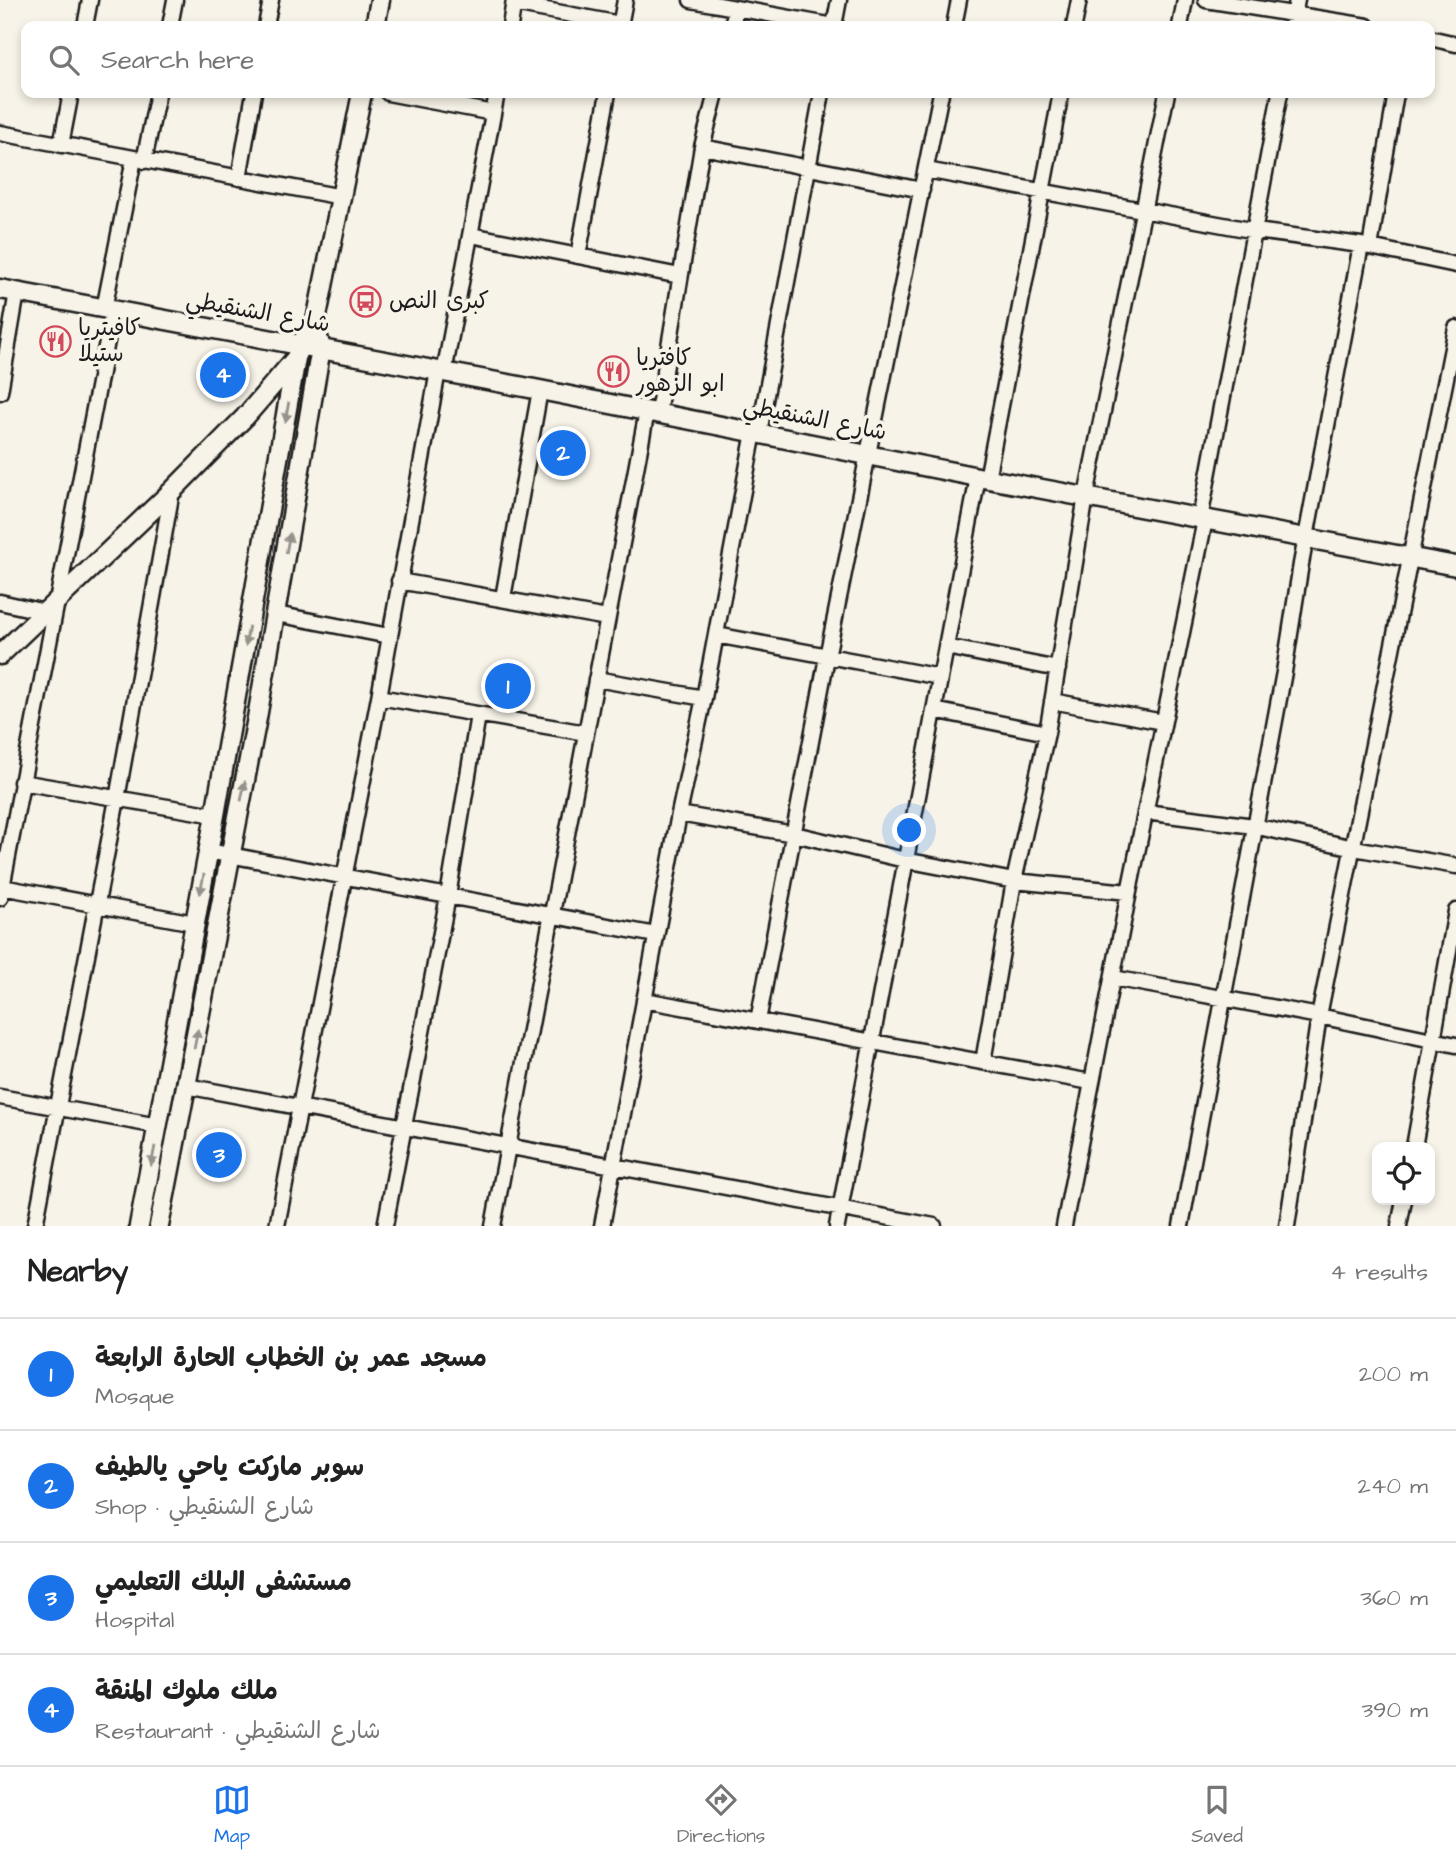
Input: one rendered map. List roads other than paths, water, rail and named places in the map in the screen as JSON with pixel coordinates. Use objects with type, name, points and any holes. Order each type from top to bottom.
[{"type":"street","points":[[86,21],[90,0]]},
{"type":"street","points":[[171,21],[176,0]]},
{"type":"street","points":[[267,21],[271,0]]},
{"type":"street","points":[[376,21],[380,0]]},
{"type":"street","points":[[621,21],[625,0]]},
{"type":"street","points":[[691,0],[805,21]]},
{"type":"street","points":[[835,21],[839,0]]},
{"type":"street","points":[[955,21],[959,0]]},
{"type":"street","points":[[1075,21],[1079,0]]},
{"type":"street","points":[[1181,21],[1185,0]]},
{"type":"street","points":[[1206,0],[1339,21]]},
{"type":"street","points":[[511,21],[514,2],[602,21]]},
{"type":"street","points":[[733,21],[736,9]]},
{"type":"street","points":[[1435,39],[1456,44]]},
{"type":"street","points":[[61,145],[70,98]]},
{"type":"street","points":[[157,98],[139,160],[108,310],[50,607],[1,892],[96,905],[194,923]]},
{"type":"street","points":[[239,178],[253,98]]},
{"type":"street","points":[[0,655],[172,491],[245,417],[315,326],[361,98]]},
{"type":"street","points":[[414,98],[493,113]]},
{"type":"street","points":[[278,1226],[399,581],[471,235],[496,98]]},
{"type":"street","points":[[578,256],[607,98]]},
{"type":"street","points":[[493,1226],[607,618],[680,276],[702,148],[715,98]]},
{"type":"street","points":[[602,1226],[679,814],[821,98]]},
{"type":"street","points":[[758,1021],[827,657],[940,98]]},
{"type":"street","points":[[837,1226],[940,677],[1060,98]]},
{"type":"street","points":[[983,1062],[1014,881],[1047,733],[1086,496],[1166,98]]},
{"type":"street","points":[[1064,1226],[1202,519],[1279,98]]},
{"type":"street","points":[[1181,1226],[1307,537],[1395,98]]},
{"type":"street","points":[[0,133],[342,197]]},
{"type":"street","points":[[702,148],[922,190]]},
{"type":"street","points":[[926,170],[1256,231],[1366,246],[1456,264]]},
{"type":"street","points":[[471,235],[680,276]]},
{"type":"street","points":[[0,392],[9,291]]},
{"type":"street","name":"شارع الشنقيطي","points":[[9,291],[298,351],[321,348],[982,478],[1456,566]]},
{"type":"street","points":[[159,1226],[276,614],[321,348],[315,326]]},
{"type":"street","points":[[1287,1226],[1319,1016],[1456,328]]},
{"type":"street","points":[[139,1226],[298,351]]},
{"type":"street","points":[[503,598],[540,390]]},
{"type":"street","points":[[35,1226],[117,799],[172,491]]},
{"type":"street","points":[[399,581],[607,618]]},
{"type":"street","points":[[0,602],[50,607]]},
{"type":"street","points":[[276,614],[389,635]]},
{"type":"street","points":[[716,635],[940,677]]},
{"type":"street","points":[[946,647],[1058,669]]},
{"type":"street","points":[[596,679],[704,698]]},
{"type":"street","points":[[379,697],[586,733]]},
{"type":"street","points":[[1052,701],[1163,722]]},
{"type":"street","points":[[934,710],[1047,733]]},
{"type":"street","points":[[385,1226],[448,896],[478,715]]},
{"type":"street","points":[[21,782],[215,815]]},
{"type":"street","points":[[1146,812],[1254,826],[1354,848],[1456,866]]},
{"type":"street","points":[[679,814],[794,834],[905,860],[1014,881],[1129,892]]},
{"type":"street","points":[[208,851],[656,935]]},
{"type":"street","points":[[1415,1142],[1456,911]]},
{"type":"street","points":[[1113,978],[1319,1016],[1456,1045]]},
{"type":"street","points":[[644,1000],[1091,1082]]},
{"type":"street","points":[[186,1086],[934,1226]]},
{"type":"street","points":[[0,1097],[159,1126]]},
{"type":"street","points":[[1399,1226],[1403,1205]]},
{"type":"place","name":"كبرى النص","points":[[366,301]]},
{"type":"place","name":"كافيتريا ستيلا","points":[[55,341]]},
{"type":"place","name":"كافتريا ابو الزهور","points":[[613,371]]},
{"type":"place","name":"ملك ملوك المنقة","points":[[223,375]]},
{"type":"place","name":"سوبر ماركت ياحي يالطيف","points":[[563,453]]},
{"type":"place","name":"مسجد عمر بن الخطاب الحارة الرابعة","points":[[508,686]]},
{"type":"place","name":"مستشفى البلك التعليمي","points":[[219,1155]]}]
